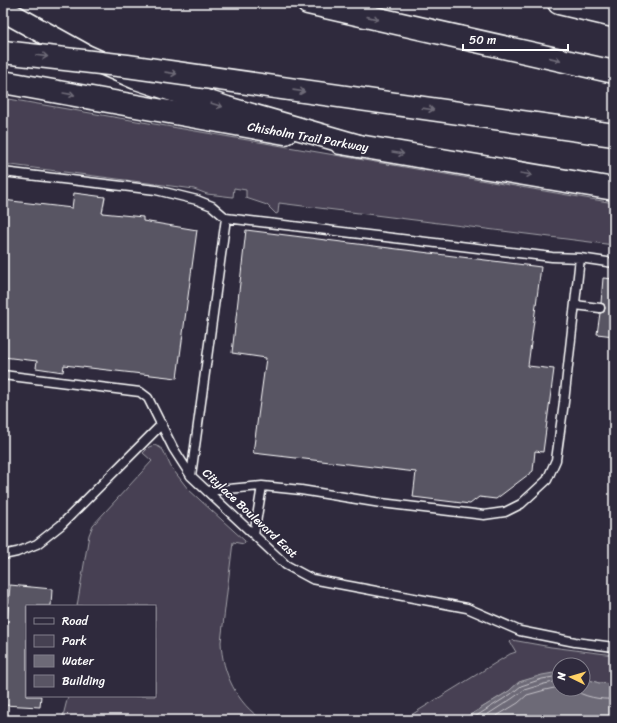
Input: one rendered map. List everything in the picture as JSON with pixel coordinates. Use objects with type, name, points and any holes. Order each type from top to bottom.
[{"type":"main road","points":[[308,3],[614,72]]},
{"type":"main road","points":[[559,3],[614,16]]},
{"type":"main road","points":[[3,10],[86,56],[136,78],[227,108],[359,146]]},
{"type":"main road","points":[[3,52],[127,66],[614,135]]},
{"type":"main road","name":"Chisholm Trail Parkway","points":[[3,82],[359,146],[614,189]]},
{"type":"lane","points":[[3,172],[156,190],[197,200],[212,206],[226,218],[614,263]]},
{"type":"lane","points":[[191,476],[226,218]]},
{"type":"lane","points":[[207,491],[262,486],[308,491],[381,503],[484,515],[505,512],[521,504],[547,480],[556,460],[580,258]]},
{"type":"lane","points":[[575,305],[600,308]]},
{"type":"lane","name":"Citylace Boulevard East","points":[[3,375],[140,392],[148,398],[173,448],[191,476],[286,565],[312,579],[467,608],[520,631],[575,642],[614,647]]},
{"type":"lane","points":[[3,555],[17,552],[37,544],[61,525],[162,424]]},
{"type":"lane","points":[[254,535],[262,486]]},
{"type":"green space","points":[[3,98],[614,203],[614,245],[279,203],[278,213],[276,214],[267,205],[246,198],[246,190],[234,188],[233,197],[207,194],[194,189],[3,164]]},
{"type":"green space","points":[[154,445],[163,450],[171,467],[188,489],[245,541],[244,544],[233,542],[221,642],[222,653],[228,676],[239,696],[254,713],[263,720],[59,720],[63,716],[68,697],[156,697],[156,605],[77,605],[89,535],[93,525],[152,461],[143,453],[149,447]]},
{"type":"green space","points":[[512,640],[551,647],[614,655],[614,684],[599,683],[591,680],[591,657],[551,657],[551,674],[519,682],[509,691],[462,720],[403,720],[510,654],[516,652],[510,642]]},
{"type":"water","points":[[551,673],[551,697],[591,697],[591,680],[599,683],[614,684],[614,720],[462,720],[509,691],[519,682]]},
{"type":"building","points":[[74,193],[105,197],[102,213],[143,217],[143,221],[197,230],[177,378],[64,365],[63,372],[36,368],[37,361],[3,357],[3,200],[72,208]]},
{"type":"building","points":[[246,230],[541,267],[528,366],[554,369],[543,452],[535,451],[533,471],[496,499],[479,497],[470,504],[413,497],[416,472],[253,453],[266,358],[232,353]]},
{"type":"building","points":[[603,278],[614,279],[614,336],[597,334],[600,313],[604,312],[605,308],[604,304],[601,303]]},
{"type":"building","points":[[10,585],[52,589],[51,605],[26,605],[26,697],[41,697],[40,707],[3,705],[3,622],[7,623]]}]
